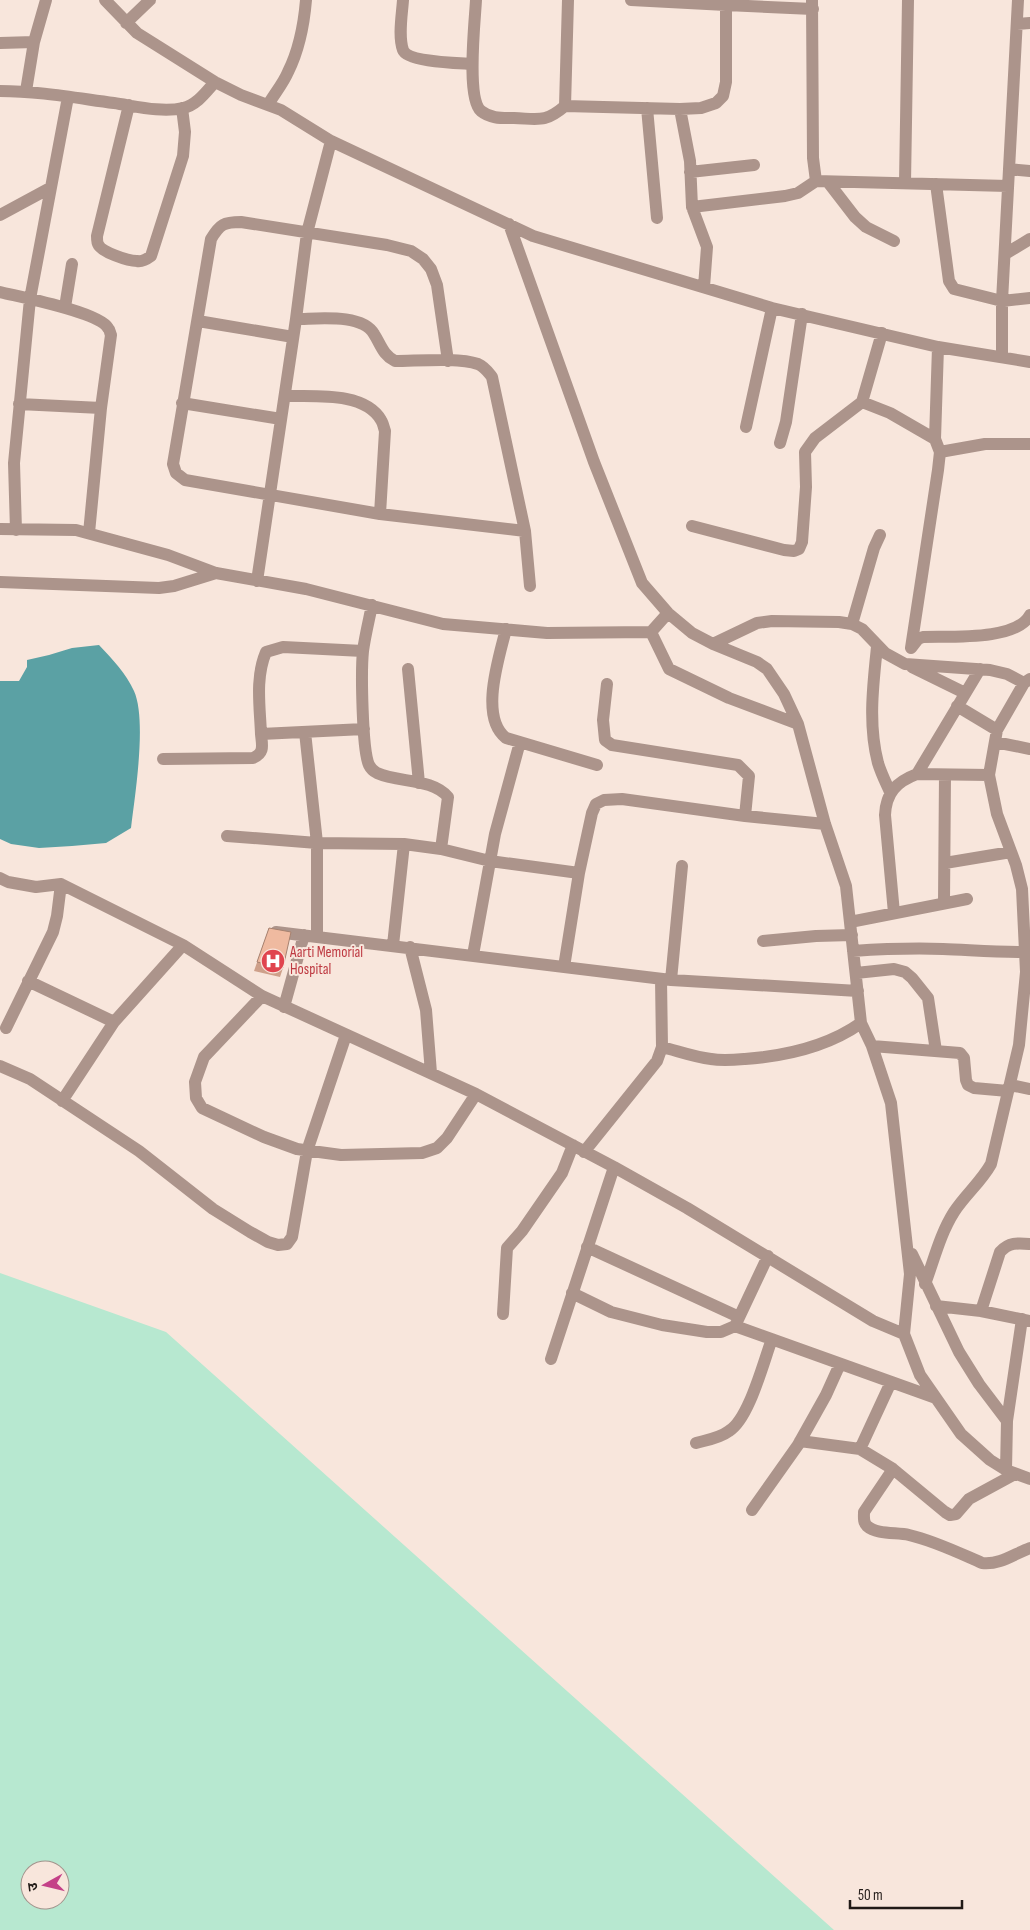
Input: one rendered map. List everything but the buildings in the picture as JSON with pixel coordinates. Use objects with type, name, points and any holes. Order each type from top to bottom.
[{"type":"street","points":[[26,91],[34,42],[46,0]]},
{"type":"street","points":[[105,0],[136,33],[215,82],[281,110],[331,141],[533,236],[772,308],[938,347],[1030,362]]},
{"type":"street","points":[[126,23],[150,0]]},
{"type":"street","points":[[268,105],[288,73],[294,58],[301,36],[306,0]]},
{"type":"street","points":[[403,0],[401,38],[402,51],[406,56],[416,59],[472,64]]},
{"type":"street","points":[[476,0],[472,64],[475,97],[480,109],[491,117],[540,120],[552,116],[565,106],[680,109],[701,108],[716,103],[723,96],[726,82],[726,5]]},
{"type":"street","points":[[565,106],[568,0]]},
{"type":"street","points":[[631,0],[726,5],[813,5],[813,158],[822,182],[855,217],[866,227],[894,241]]},
{"type":"street","points":[[905,183],[908,0]]},
{"type":"street","points":[[1002,357],[1002,300],[1009,169],[1024,23],[1018,0]]},
{"type":"street","points":[[0,43],[34,42]]},
{"type":"street","points":[[0,91],[26,91],[160,109],[182,108],[193,105],[215,82]]},
{"type":"street","points":[[16,530],[14,463],[30,299],[68,96]]},
{"type":"street","points":[[129,106],[97,236],[97,243],[102,249],[112,254],[138,262],[146,260],[151,256],[183,156],[185,132],[182,108]]},
{"type":"street","points":[[647,108],[657,218]]},
{"type":"street","points":[[680,109],[690,172],[692,207],[707,247],[704,286]]},
{"type":"street","points":[[257,581],[296,319],[306,233],[331,141]]},
{"type":"street","points":[[690,172],[754,166]]},
{"type":"street","points":[[1009,169],[1030,171]]},
{"type":"street","points":[[692,207],[785,196],[798,193],[822,182],[1008,186]]},
{"type":"street","points":[[936,184],[949,281],[954,290],[1002,300],[1030,298]]},
{"type":"street","points":[[0,215],[50,188]]},
{"type":"street","points":[[448,361],[437,285],[431,269],[423,259],[411,251],[387,245],[242,222],[230,222],[218,227],[211,239],[174,449],[173,464],[176,473],[186,480],[380,514],[525,531]]},
{"type":"street","points":[[509,224],[594,462],[642,583],[668,613],[692,633],[757,662],[767,669],[775,678],[798,724],[825,824],[846,886],[861,1023],[872,1046],[891,1103],[910,1274],[904,1334],[920,1375],[961,1434],[990,1460],[1011,1472],[1030,1479]]},
{"type":"street","points":[[1005,254],[1030,239]]},
{"type":"street","points":[[65,307],[72,264]]},
{"type":"street","points":[[0,292],[65,307],[101,321],[108,327],[110,335],[88,534]]},
{"type":"street","points":[[746,427],[772,308]]},
{"type":"street","points":[[780,443],[786,422],[802,314]]},
{"type":"street","points":[[296,319],[356,321],[373,332],[386,356],[395,361],[465,361],[479,364],[487,370],[492,377],[525,531],[530,586]]},
{"type":"street","points":[[198,321],[293,337]]},
{"type":"street","points":[[692,526],[784,550],[794,551],[799,549],[802,542],[806,487],[805,452],[814,438],[862,402],[882,333]]},
{"type":"street","points":[[905,664],[911,648],[935,498],[940,452],[935,439],[938,347]]},
{"type":"street","points":[[285,396],[351,399],[362,403],[381,419],[385,431],[380,514]]},
{"type":"street","points":[[862,402],[890,413],[935,439]]},
{"type":"street","points":[[182,403],[281,418]]},
{"type":"street","points":[[19,404],[101,408]]},
{"type":"street","points":[[940,452],[985,444],[1030,444]]},
{"type":"street","points":[[0,529],[76,530],[168,555],[216,574],[306,589],[443,624],[547,633],[651,632],[668,613]]},
{"type":"street","points":[[852,624],[874,548],[880,535]]},
{"type":"street","points":[[0,582],[159,588],[174,586],[216,574]]},
{"type":"street","points":[[372,606],[363,651],[364,729],[368,764],[373,771],[379,774],[419,782],[444,792],[448,797],[441,849]]},
{"type":"street","points":[[911,648],[918,639],[923,637],[976,636],[1006,631],[1028,619],[1030,615]]},
{"type":"street","points":[[713,644],[757,623],[772,621],[852,624],[868,634],[877,647],[893,659],[966,693]]},
{"type":"street","points":[[506,629],[494,684],[494,718],[499,732],[506,738],[598,765]]},
{"type":"street","points":[[651,632],[669,669],[729,698],[798,724]]},
{"type":"street","points":[[163,760],[253,758],[260,755],[263,750],[259,684],[260,671],[266,652],[283,647],[363,651]]},
{"type":"street","points":[[877,647],[872,699],[874,731],[879,765],[890,792]]},
{"type":"street","points":[[905,664],[980,669],[1007,674],[1027,681],[996,736],[989,775],[997,814],[1022,889],[1025,990],[1020,1045],[991,1164],[986,1174],[961,1201],[953,1213],[925,1284]]},
{"type":"street","points":[[408,669],[419,782]]},
{"type":"street","points":[[917,774],[980,669]]},
{"type":"street","points":[[607,684],[603,720],[605,740],[612,745],[738,765],[749,776],[745,816]]},
{"type":"street","points":[[957,706],[996,736],[1030,749]]},
{"type":"street","points":[[261,734],[364,729]]},
{"type":"street","points":[[284,1007],[310,936],[317,843],[305,732]]},
{"type":"street","points":[[473,955],[490,861],[520,742]]},
{"type":"street","points":[[894,913],[885,815],[886,801],[890,792],[907,778],[917,774],[989,775]]},
{"type":"street","points":[[944,902],[945,774]]},
{"type":"street","points":[[564,967],[579,873],[592,813],[596,804],[604,800],[622,799],[745,816],[825,824]]},
{"type":"street","points":[[227,836],[317,843],[404,844],[441,849],[490,861],[579,873]]},
{"type":"street","points":[[393,945],[404,844]]},
{"type":"street","points":[[945,863],[1011,852]]},
{"type":"street","points":[[584,1152],[650,1071],[657,1061],[662,1047],[666,980],[682,866]]},
{"type":"street","points":[[0,878],[8,882],[36,888],[61,884],[183,945],[262,996],[476,1094],[614,1167],[768,1256],[873,1321],[904,1334]]},
{"type":"street","points":[[6,1028],[53,932],[61,884]]},
{"type":"street","points":[[850,922],[967,899]]},
{"type":"street","points":[[273,932],[410,947],[666,980],[858,991]]},
{"type":"street","points":[[763,941],[852,935]]},
{"type":"street","points":[[62,1101],[114,1022],[183,945]]},
{"type":"street","points":[[410,947],[426,1010],[431,1073]]},
{"type":"street","points":[[853,951],[942,949],[1025,952]]},
{"type":"street","points":[[856,973],[894,969],[905,972],[912,978],[928,998],[936,1051]]},
{"type":"street","points":[[28,981],[114,1022]]},
{"type":"street","points":[[262,996],[204,1057],[195,1082],[196,1098],[202,1108],[264,1137],[306,1150],[341,1155],[422,1153],[437,1148],[447,1138],[476,1094]]},
{"type":"street","points":[[662,1047],[726,1061],[772,1057],[790,1054],[826,1042],[846,1033],[861,1023]]},
{"type":"street","points":[[0,1066],[30,1079],[139,1151],[212,1209],[268,1242],[278,1245],[287,1244],[292,1237],[306,1150],[346,1035]]},
{"type":"street","points":[[872,1046],[960,1053],[964,1058],[968,1085],[974,1088],[1030,1089]]},
{"type":"street","points":[[503,1314],[507,1248],[522,1231],[562,1173],[573,1145]]},
{"type":"street","points":[[551,1359],[614,1167]]},
{"type":"street","points":[[907,1242],[925,1284],[968,1367],[1007,1421]]},
{"type":"street","points":[[981,1312],[1000,1252],[1005,1246],[1012,1244],[1030,1244]]},
{"type":"street","points":[[587,1247],[772,1339],[936,1398]]},
{"type":"street","points":[[572,1293],[611,1312],[662,1326],[721,1332],[737,1322],[768,1256]]},
{"type":"street","points":[[936,1306],[1026,1320],[1007,1421],[1011,1472]]},
{"type":"street","points":[[696,1443],[728,1432],[743,1416],[772,1339]]},
{"type":"street","points":[[752,1510],[800,1441],[826,1395],[840,1364]]},
{"type":"street","points":[[860,1449],[891,1382]]},
{"type":"street","points":[[800,1441],[860,1449],[894,1469],[939,1508],[950,1515],[956,1514],[969,1499],[1011,1472]]},
{"type":"street","points":[[894,1469],[864,1512],[863,1519],[866,1526],[874,1530],[928,1540],[982,1563],[992,1564],[999,1562],[1030,1548]]},
{"type":"green space","points":[[0,1273],[166,1332],[834,1930],[0,1930]]},
{"type":"water","points":[[99,645],[127,678],[138,704],[140,720],[139,758],[131,828],[106,843],[72,846],[39,848],[11,844],[0,839],[0,681],[19,681],[27,667],[27,660],[72,648]]},
{"type":"place","name":"Aarti Memorial Hospital","points":[[273,961]]}]
